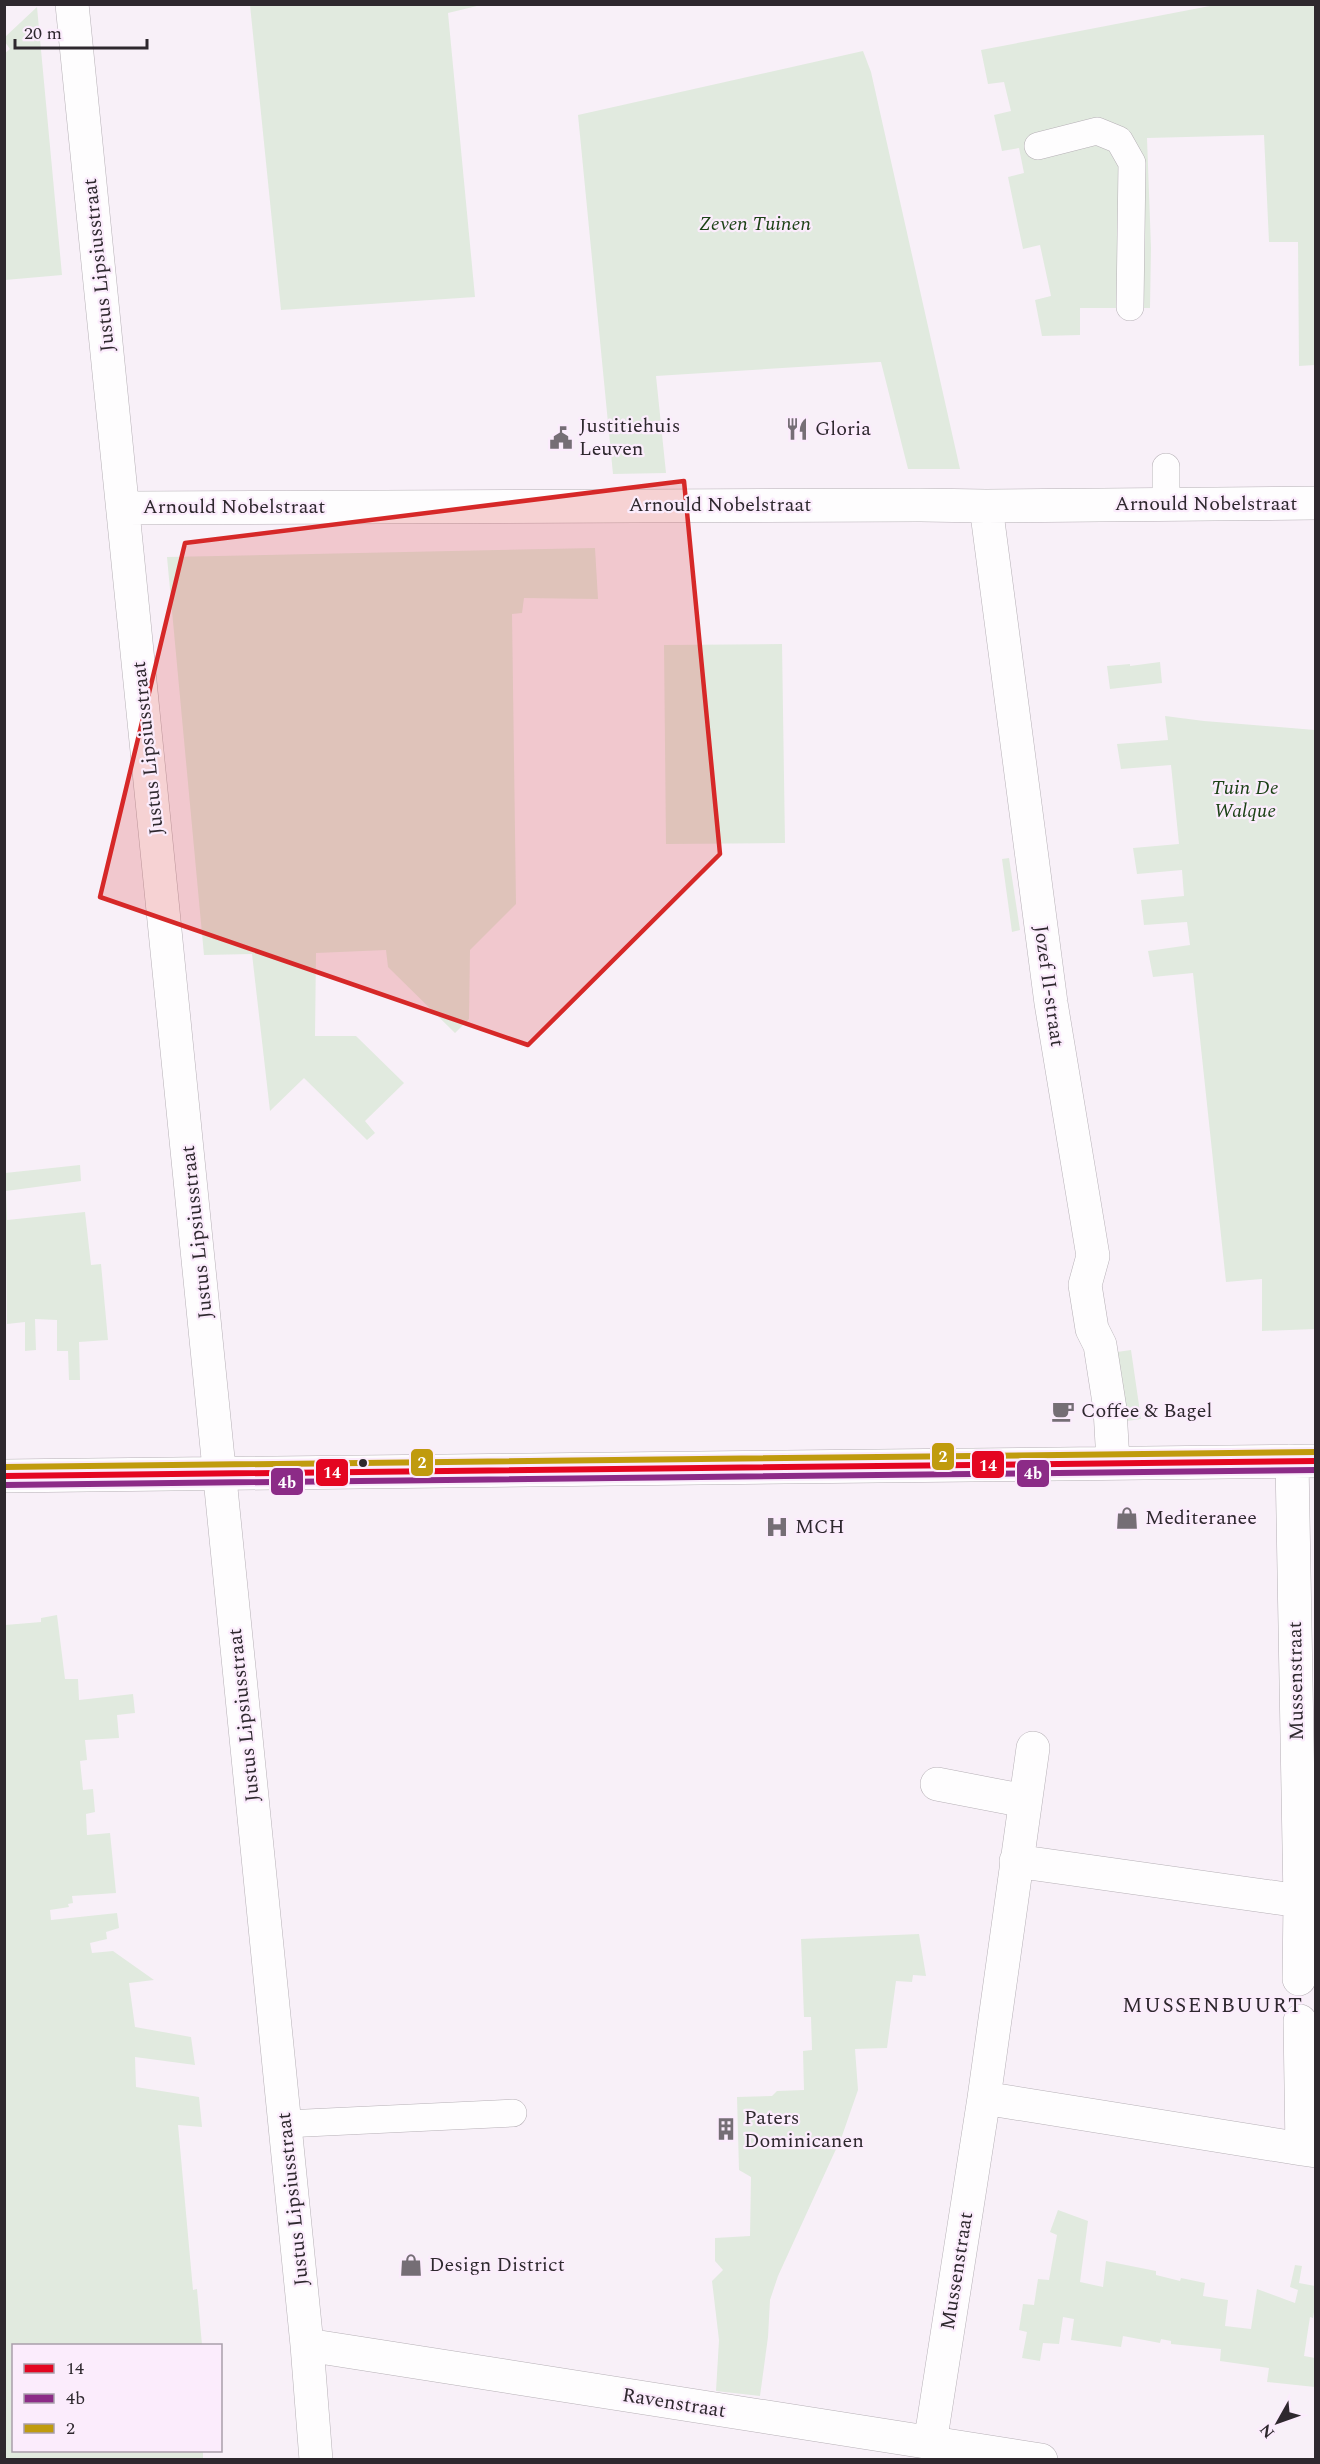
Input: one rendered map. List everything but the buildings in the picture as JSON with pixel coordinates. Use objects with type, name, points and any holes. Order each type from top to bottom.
[{"type":"street","name":"Justus Lipsiusstraat","points":[[72,4],[307,2345],[316,2460]]},
{"type":"street","name":"Arnould Nobelstraat","points":[[124,508],[1316,503]]},
{"type":"street","name":"Jozef II-straat","points":[[986,506],[1051,1003],[1093,1257],[1085,1285],[1092,1329],[1100,1345],[1110,1409],[1113,1462]]},
{"type":"street","points":[[4,1476],[1304,1461]]},
{"type":"street","name":"Mussenstraat","points":[[1299,1979],[1304,1461]]},
{"type":"street","name":"Mussenstraat","points":[[930,2444],[984,2098],[1016,1861],[1034,1748]]},
{"type":"street","points":[[938,1784],[1025,1801]]},
{"type":"street","points":[[1016,1861],[1300,1901]]},
{"type":"street","points":[[984,2098],[1309,2150],[1300,2021]]},
{"type":"street","name":"Ravenstraat","points":[[307,2345],[1041,2460]]},
{"type":"lane","points":[[1038,146],[1097,131],[1119,140],[1132,163],[1130,308]]},
{"type":"lane","points":[[1166,467],[1166,504]]},
{"type":"lane","points":[[285,2124],[513,2113]]},
{"type":"highlighted area","points":[[684,481],[720,854],[528,1045],[100,897],[185,543]]},
{"type":"green space","points":[[250,5],[481,5],[448,13],[475,297],[281,310]]},
{"type":"green space","points":[[1215,5],[1315,5],[1315,365],[1299,366],[1298,242],[1269,242],[1264,135],[1147,138],[1151,248],[1150,308],[1080,308],[1080,335],[1042,336],[1035,300],[1051,296],[1040,245],[1023,249],[1008,177],[1024,173],[1019,148],[1002,151],[994,115],[1011,111],[1004,82],[988,84],[981,50]]},
{"type":"green space","points":[[37,7],[62,275],[5,280],[4,54],[10,49],[5,42],[5,37]]},
{"type":"green space","name":"Zeven Tuinen","points":[[863,51],[871,72],[960,469],[908,469],[881,362],[879,362],[656,376],[666,473],[613,474],[578,115]]},
{"type":"green space","points":[[595,548],[598,599],[524,598],[522,613],[512,614],[516,904],[470,950],[469,1019],[455,1033],[388,967],[386,950],[316,953],[315,1036],[356,1036],[404,1083],[365,1121],[375,1133],[367,1140],[304,1078],[270,1111],[252,954],[204,955],[167,557]]},
{"type":"green space","points":[[782,644],[785,843],[666,844],[664,645]]},
{"type":"green space","points":[[1160,662],[1162,683],[1110,689],[1107,666]]},
{"type":"green space","name":"Tuin De Walque","points":[[1165,716],[1315,730],[1315,1329],[1262,1331],[1262,1279],[1226,1282],[1193,973],[1153,977],[1148,951],[1190,945],[1187,922],[1144,925],[1141,900],[1184,896],[1182,870],[1137,874],[1133,848],[1179,844],[1171,765],[1121,769],[1117,744],[1168,740]]},
{"type":"green space","points":[[1009,858],[1020,930],[1012,932],[1002,859]]},
{"type":"green space","points":[[80,1165],[81,1181],[6,1191],[7,1220],[85,1212],[91,1265],[101,1264],[108,1340],[79,1342],[80,1380],[69,1380],[68,1351],[57,1351],[57,1320],[35,1319],[36,1350],[25,1351],[25,1322],[7,1324],[5,1173]]},
{"type":"green space","points":[[1131,1350],[1141,1419],[1127,1421],[1117,1352]]},
{"type":"green space","points":[[57,1615],[65,1679],[78,1679],[79,1700],[133,1694],[135,1713],[117,1715],[119,1738],[85,1740],[87,1760],[80,1761],[83,1790],[93,1789],[95,1812],[86,1814],[87,1835],[110,1833],[116,1893],[72,1896],[73,1903],[68,1904],[69,1907],[50,1910],[51,1920],[117,1913],[119,1928],[106,1932],[107,1939],[90,1943],[92,1953],[113,1951],[154,1980],[129,1983],[135,2027],[191,2037],[195,2065],[135,2057],[136,2087],[199,2097],[202,2127],[178,2125],[193,2290],[197,2289],[202,2344],[12,2344],[12,2452],[203,2452],[203,2459],[5,2459],[5,1625],[41,1622],[41,1618]]},
{"type":"green space","points":[[919,1934],[926,1976],[913,1975],[912,1982],[896,1981],[887,2048],[855,2049],[858,2090],[842,2136],[778,2276],[770,2300],[768,2337],[760,2396],[716,2391],[719,2340],[712,2281],[723,2270],[715,2261],[715,2238],[750,2236],[751,2177],[739,2170],[737,2097],[772,2096],[777,2091],[804,2090],[803,2051],[812,2050],[811,2017],[804,2017],[801,1939]]},
{"type":"green space","points":[[1058,2210],[1088,2221],[1080,2282],[1103,2287],[1106,2261],[1156,2271],[1156,2275],[1180,2281],[1181,2278],[1205,2283],[1203,2296],[1228,2300],[1225,2326],[1251,2329],[1257,2289],[1295,2303],[1298,2290],[1290,2287],[1295,2265],[1302,2266],[1299,2283],[1315,2286],[1315,2312],[1313,2318],[1310,2317],[1304,2356],[1315,2358],[1315,2387],[1267,2382],[1269,2368],[1220,2361],[1221,2349],[1171,2344],[1171,2341],[1161,2339],[1160,2343],[1123,2336],[1121,2347],[1071,2340],[1074,2319],[1063,2317],[1059,2344],[1043,2343],[1040,2361],[1022,2358],[1027,2332],[1019,2330],[1023,2304],[1034,2305],[1038,2279],[1049,2280],[1057,2235],[1050,2232]]},
{"type":"transit line","name":"2","points":[[4,1467],[1316,1452]]},
{"type":"transit line","name":"14","points":[[4,1476],[1316,1461]]},
{"type":"transit line","name":"4b","points":[[4,1485],[1316,1470]]},
{"type":"place","name":"Gloria","points":[[797,429]]},
{"type":"place","name":"Justitiehuis Leuven","points":[[561,438]]},
{"type":"place","name":"Coffee & Bagel","points":[[1063,1411]]},
{"type":"place","name":"Mediteranee","points":[[1127,1518]]},
{"type":"place","name":"MCH","points":[[777,1527]]},
{"type":"place","name":"Paters Dominicanen","points":[[726,2129]]},
{"type":"place","name":"Design District","points":[[411,2265]]},
{"type":"district","name":"MUSSENBUURT","points":[[1213,2006]]}]
